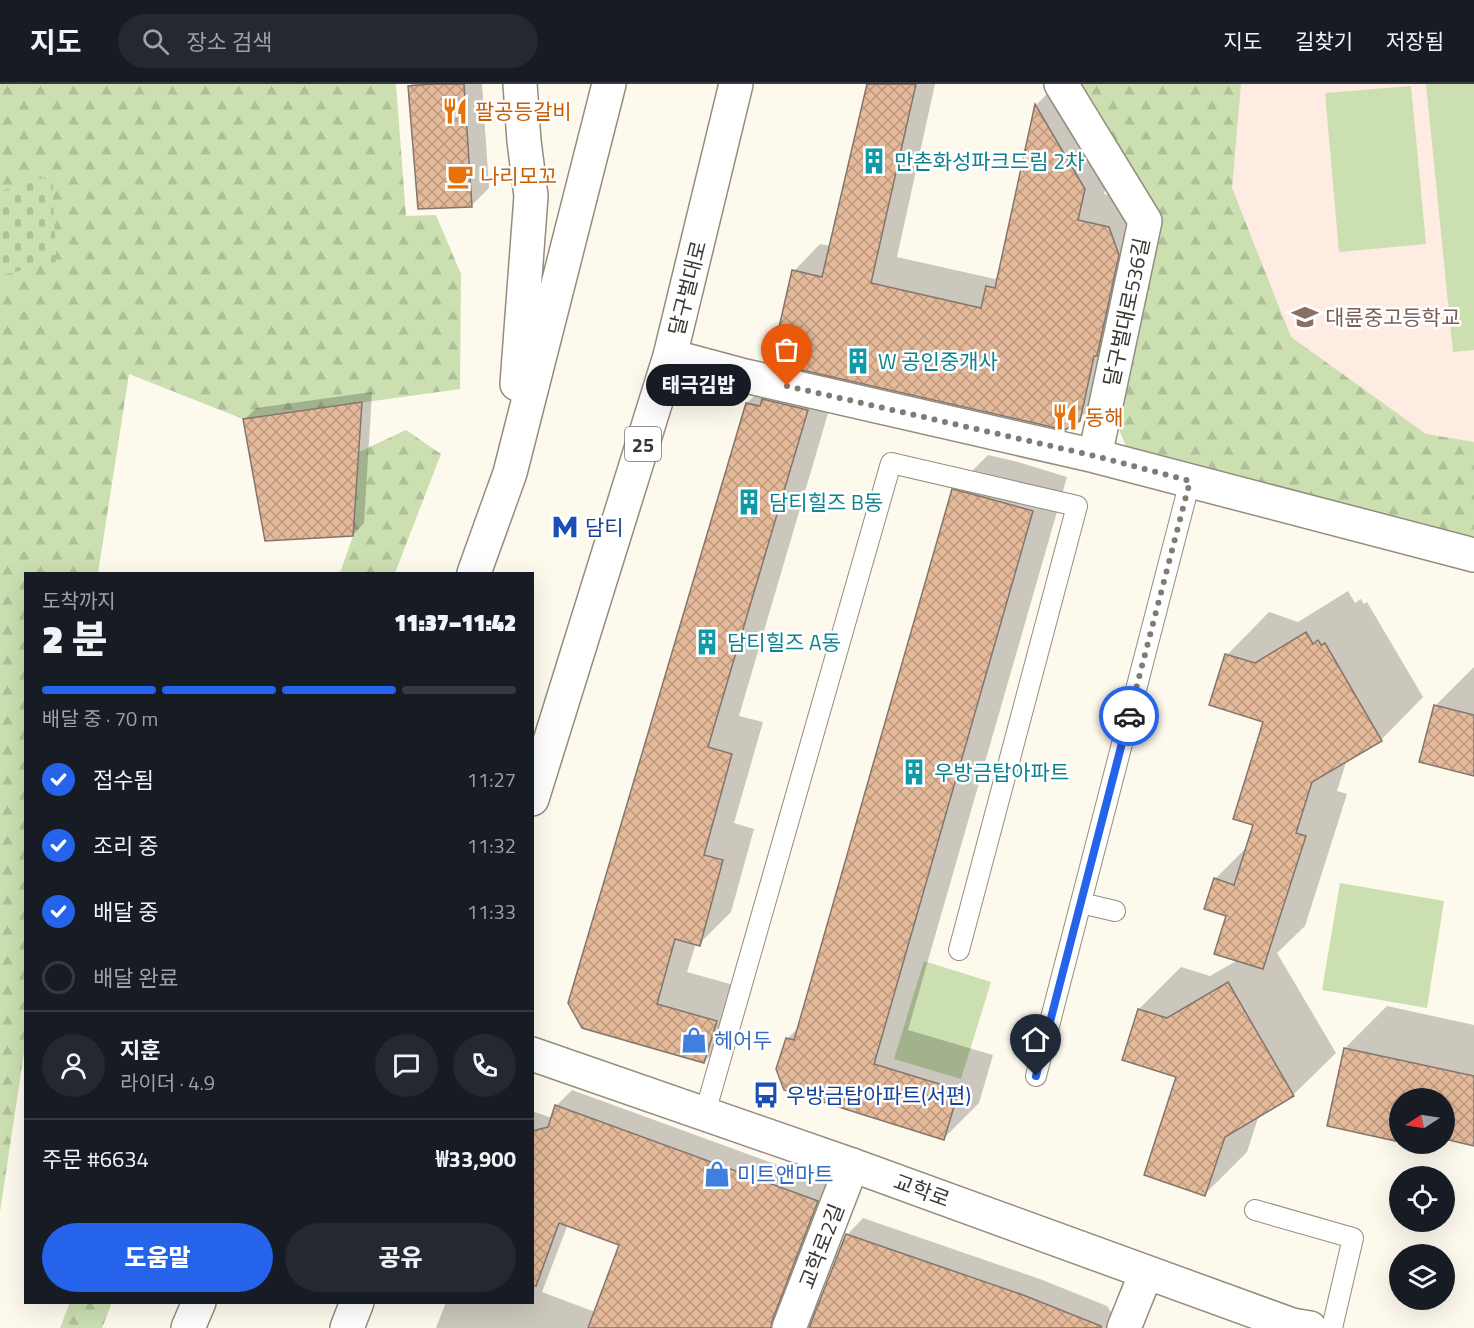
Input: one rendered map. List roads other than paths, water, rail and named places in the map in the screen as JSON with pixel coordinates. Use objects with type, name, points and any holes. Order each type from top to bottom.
[{"type":"street","points":[[510,473],[531,196],[520,84]]},
{"type":"street","points":[[474,572],[510,473],[609,84]]},
{"type":"street","name":"달구벌대로","points":[[534,793],[670,356],[736,84]]},
{"type":"street","name":"달구벌대로536길","points":[[1061,84],[1145,221],[1095,456]]},
{"type":"street","points":[[670,356],[753,378],[1095,456],[1474,555]]},
{"type":"street","name":"교학로","points":[[534,1055],[852,1165],[1298,1327]]},
{"type":"street","name":"교학로2길","points":[[789,1328],[852,1165]]},
{"type":"street","points":[[1124,1328],[1146,1273]]},
{"type":"street","points":[[189,1328],[197,1304]]},
{"type":"street","points":[[347,1328],[356,1304]]},
{"type":"lane","points":[[705,1113],[891,463],[1077,506],[959,950]]},
{"type":"lane","points":[[1036,1076],[1190,481]]},
{"type":"lane","points":[[1081,903],[1115,911]]},
{"type":"lane","points":[[1255,1210],[1353,1238],[1332,1328]]},
{"type":"place","name":"팔공등갈비","points":[[455,111]]},
{"type":"place","name":"만촌화성파크드림 2차","points":[[874,161]]},
{"type":"place","name":"나리모꼬","points":[[460,176]]},
{"type":"place","name":"대륜중고등학교","points":[[1305,317]]},
{"type":"place","name":"W 공인중개사","points":[[858,361]]},
{"type":"place","name":"태극김밥","points":[[787,386]]},
{"type":"place","name":"동해","points":[[1065,417]]},
{"type":"place","name":"담티힐즈 B동","points":[[749,502]]},
{"type":"place","name":"담티","points":[[565,527]]},
{"type":"place","name":"담티힐즈 A동","points":[[707,642]]},
{"type":"place","name":"우방금탑아파트","points":[[914,772]]},
{"type":"place","name":"헤어두","points":[[694,1040]]},
{"type":"place","name":"우방금탑아파트(서편)","points":[[766,1095]]},
{"type":"place","name":"미트앤마트","points":[[717,1174]]}]
